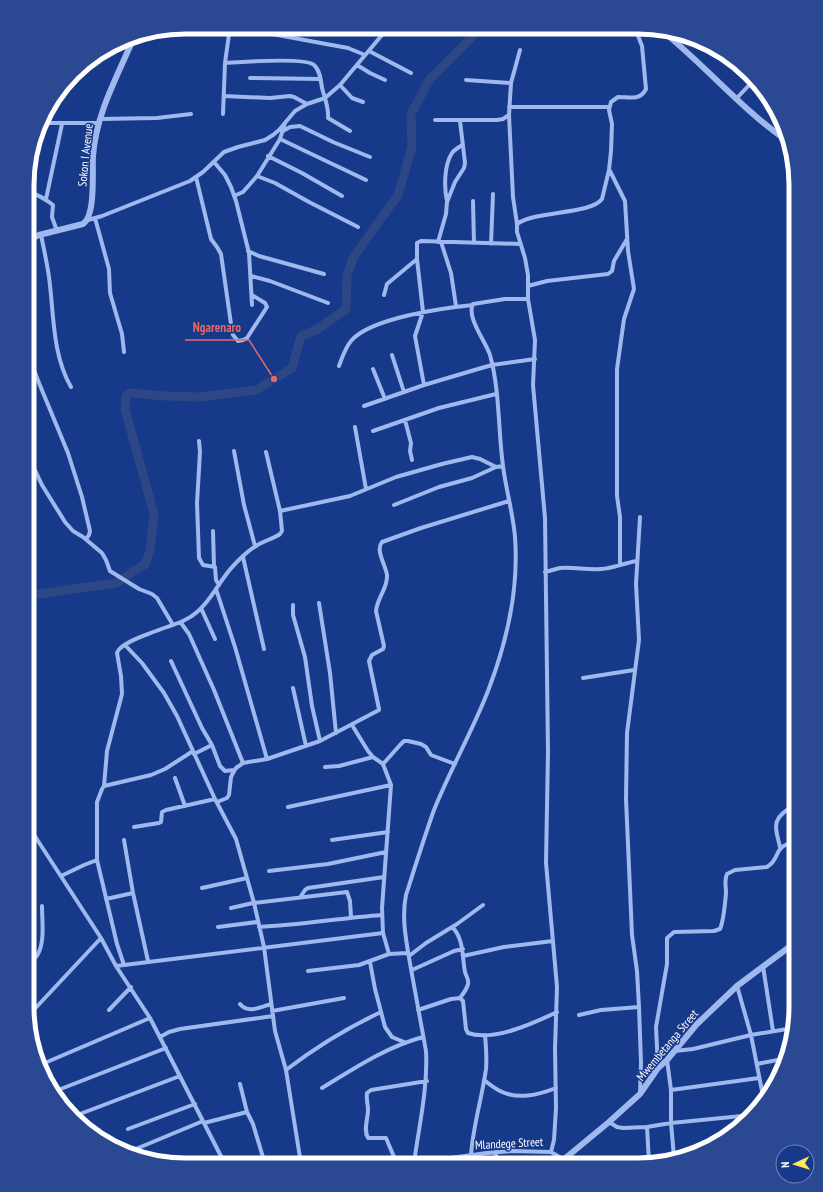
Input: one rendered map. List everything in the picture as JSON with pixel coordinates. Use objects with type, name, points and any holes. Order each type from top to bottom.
[{"type":"street","points":[[223,114],[225,63],[229,34]]},
{"type":"street","points":[[272,34],[348,48],[365,55]]},
{"type":"street","points":[[34,238],[83,224],[88,220],[190,181],[224,152],[265,140],[279,130],[295,111],[307,104],[325,98],[340,85],[382,35],[378,34]]},
{"type":"street","points":[[517,224],[534,217],[586,208],[600,202],[604,195],[609,170],[612,124],[609,110],[611,102],[618,97],[632,99],[639,97],[644,94],[646,89],[642,46],[637,34]]},
{"type":"street","points":[[676,39],[736,99],[781,136]]},
{"type":"street","name":"Sokon I Avenue","points":[[88,220],[93,177],[93,156],[99,121],[131,44]]},
{"type":"street","points":[[520,50],[511,82],[509,115],[513,197],[517,232],[525,258],[528,299],[535,340],[534,385],[545,518],[548,752],[546,863],[556,972],[557,1012],[555,1049],[556,1124],[551,1152]]},
{"type":"street","points":[[369,51],[411,73]]},
{"type":"street","points":[[225,63],[289,61],[314,64],[320,79],[329,113],[328,118],[350,131]]},
{"type":"street","points":[[357,65],[385,80]]},
{"type":"street","points":[[250,78],[320,79]]},
{"type":"street","points":[[466,80],[511,82]]},
{"type":"street","points":[[736,99],[751,84]]},
{"type":"street","points":[[340,85],[352,98],[363,102]]},
{"type":"street","points":[[224,96],[270,98],[290,96],[307,104]]},
{"type":"street","points":[[509,107],[610,107]]},
{"type":"street","points":[[47,124],[157,118],[191,114]]},
{"type":"street","points":[[435,120],[497,120],[509,115]]},
{"type":"street","points":[[234,196],[243,192],[257,176],[280,138],[287,120]]},
{"type":"street","points":[[447,202],[465,163],[460,121]]},
{"type":"street","points":[[46,199],[62,124]]},
{"type":"street","points":[[283,131],[290,127],[300,126],[333,142],[370,157]]},
{"type":"street","points":[[280,138],[366,180]]},
{"type":"street","points":[[456,306],[450,273],[439,242],[446,214],[447,202],[444,187],[448,165],[451,154],[462,145]]},
{"type":"street","points":[[268,156],[302,173],[342,196]]},
{"type":"street","points":[[214,162],[225,175],[234,196],[248,251],[252,305]]},
{"type":"street","points":[[609,170],[625,201],[627,239],[634,289],[624,319],[617,369],[617,496],[620,517],[620,565]]},
{"type":"street","points":[[257,176],[275,183],[358,227]]},
{"type":"street","points":[[196,177],[211,239],[221,254],[232,331],[233,335],[238,341],[247,338],[267,307],[265,303],[252,296]]},
{"type":"street","points":[[34,194],[46,199],[54,207],[52,217],[57,231]]},
{"type":"street","points":[[491,244],[493,194]]},
{"type":"street","points":[[473,201],[474,243]]},
{"type":"street","points":[[95,218],[109,269],[110,293],[122,334],[124,352]]},
{"type":"street","points":[[41,235],[50,278],[53,327],[65,376],[71,388]]},
{"type":"street","points":[[528,286],[547,281],[608,274],[612,271],[614,261],[627,239]]},
{"type":"street","points":[[424,385],[415,336],[423,312],[416,259],[417,243],[421,241],[521,244]]},
{"type":"street","points":[[248,251],[258,256],[324,274]]},
{"type":"street","points":[[384,295],[386,284],[416,259]]},
{"type":"street","points":[[250,276],[270,281],[328,303]]},
{"type":"street","points":[[339,366],[351,341],[357,335],[369,328],[423,312],[456,306],[473,305],[492,300],[528,299]]},
{"type":"street","points":[[415,1158],[427,1081],[426,1051],[403,915],[406,895],[434,810],[488,692],[503,647],[512,612],[516,554],[515,534],[503,466],[492,365],[487,347],[472,317],[473,305]]},
{"type":"street","points":[[392,355],[404,392]]},
{"type":"street","points":[[364,406],[424,385],[492,365],[535,359]]},
{"type":"street","points":[[373,369],[384,399]]},
{"type":"street","points":[[34,370],[68,453],[79,485],[90,531],[86,539]]},
{"type":"street","points":[[373,431],[439,408],[496,394]]},
{"type":"street","points":[[405,420],[411,443],[410,451],[412,460]]},
{"type":"street","points":[[355,427],[366,490]]},
{"type":"street","points":[[199,442],[200,452],[197,503],[199,558],[203,565],[214,566]]},
{"type":"street","points":[[234,451],[244,505],[255,546]]},
{"type":"street","points":[[124,965],[117,944],[97,860],[97,802],[104,786],[107,751],[122,694],[117,653],[118,650],[125,645],[167,626],[181,623],[197,612],[226,575],[243,557],[255,546],[280,534],[282,531],[280,511],[266,452]]},
{"type":"street","points":[[280,511],[350,496],[420,470],[472,458],[480,458],[496,467]]},
{"type":"street","points":[[394,505],[439,487],[456,483],[483,474],[496,467],[503,466]]},
{"type":"street","points":[[34,469],[42,485],[73,531],[86,539],[102,554],[110,571],[157,598],[173,624]]},
{"type":"street","points":[[134,827],[161,822],[162,812],[228,798],[231,777],[234,770],[243,763],[267,759],[320,741],[376,712],[379,709],[369,661],[372,655],[383,649],[384,646],[376,611],[386,585],[387,575],[379,550],[380,545],[382,542],[421,528],[509,502]]},
{"type":"street","points":[[640,517],[636,584],[639,640],[627,733],[626,799],[632,935],[637,971],[639,1007],[640,1094]]},
{"type":"street","points":[[213,531],[216,580],[267,759]]},
{"type":"street","points":[[243,557],[264,649]]},
{"type":"street","points":[[545,572],[560,568],[590,570],[616,567],[628,562],[637,561]]},
{"type":"street","points":[[319,603],[330,673],[336,733]]},
{"type":"street","points":[[293,605],[292,614],[305,657],[312,706],[320,741]]},
{"type":"street","points":[[201,608],[215,639]]},
{"type":"street","points":[[181,623],[189,634],[214,690],[243,763]]},
{"type":"street","points":[[125,645],[142,663],[164,693],[177,716],[216,801],[236,839],[254,903],[257,922],[264,946],[272,1014],[275,1031],[286,1070],[300,1158]]},
{"type":"street","points":[[171,661],[202,728],[212,745],[220,766],[226,770],[234,770]]},
{"type":"street","points":[[583,678],[634,670]]},
{"type":"street","points":[[293,688],[306,746]]},
{"type":"street","points":[[352,725],[373,758],[383,764],[391,785],[382,915],[383,933],[389,954]]},
{"type":"street","points":[[383,764],[400,745],[408,741],[421,744],[426,747],[431,755],[455,764]]},
{"type":"street","points":[[104,786],[151,775],[193,753],[212,745]]},
{"type":"street","points":[[325,767],[338,766],[373,758]]},
{"type":"street","points":[[175,778],[185,806]]},
{"type":"street","points":[[288,807],[391,785]]},
{"type":"street","points":[[780,847],[776,829],[777,820],[789,809]]},
{"type":"street","points":[[332,840],[388,832]]},
{"type":"street","points":[[34,835],[101,938],[116,966],[150,1018],[222,1158]]},
{"type":"street","points":[[124,840],[133,893],[148,961]]},
{"type":"street","points":[[658,1068],[656,1027],[667,964],[667,938],[674,932],[714,931],[720,929],[722,924],[727,874],[735,870],[767,867],[772,864],[780,847],[789,843]]},
{"type":"street","points":[[269,871],[328,864],[386,852]]},
{"type":"street","points":[[61,876],[97,860]]},
{"type":"street","points":[[302,896],[308,888],[384,877]]},
{"type":"street","points":[[202,888],[247,878]]},
{"type":"street","points":[[231,908],[302,896],[347,892],[350,901],[351,917]]},
{"type":"street","points":[[106,899],[133,893]]},
{"type":"street","points":[[308,971],[359,965],[389,954],[409,954],[452,927],[483,905]]},
{"type":"street","points":[[34,959],[40,949],[42,937],[42,906]]},
{"type":"street","points":[[259,927],[296,925],[351,917],[382,915]]},
{"type":"street","points":[[218,927],[257,922]]},
{"type":"street","points":[[418,1010],[451,999],[460,998],[467,988],[468,980],[463,949],[457,933],[452,927]]},
{"type":"street","points":[[116,966],[264,946],[383,933]]},
{"type":"street","points":[[34,1010],[101,938]]},
{"type":"street","points":[[463,956],[504,947],[553,942]]},
{"type":"street","name":"Mwembetanga Street","points":[[564,1158],[609,1122],[640,1094],[658,1068],[667,1060],[698,1024],[737,986],[789,947]]},
{"type":"street","points":[[412,970],[454,951],[463,949]]},
{"type":"street","points":[[370,962],[375,989],[388,1032],[397,1040],[404,1042]]},
{"type":"street","points":[[763,965],[773,1031]]},
{"type":"street","points":[[737,986],[751,1034],[762,1093]]},
{"type":"street","points":[[108,1010],[130,987]]},
{"type":"street","points":[[160,1037],[169,1032],[180,1029],[272,1014],[344,998]]},
{"type":"street","points":[[460,998],[463,1001],[466,1029],[468,1033],[485,1035],[496,1033],[531,1024],[557,1012]]},
{"type":"street","points":[[240,1004],[243,1007],[252,1009],[271,1004]]},
{"type":"street","points":[[579,1015],[601,1010],[639,1007]]},
{"type":"street","points":[[286,1070],[309,1052],[336,1035],[381,1012]]},
{"type":"street","points":[[44,1063],[150,1018]]},
{"type":"street","points":[[675,1051],[693,1049],[751,1034],[788,1029]]},
{"type":"street","points":[[471,1155],[472,1138],[484,1080],[486,1052],[485,1035]]},
{"type":"street","points":[[322,1088],[376,1056],[404,1042],[423,1037]]},
{"type":"street","points":[[58,1090],[166,1048]]},
{"type":"street","points":[[667,1060],[671,1090],[671,1123],[674,1154]]},
{"type":"street","points":[[757,1064],[780,1060]]},
{"type":"street","points":[[79,1115],[180,1076]]},
{"type":"street","points":[[671,1090],[759,1078]]},
{"type":"street","points":[[484,1080],[507,1094],[522,1096],[540,1094],[556,1088]]},
{"type":"street","points":[[394,1158],[386,1138],[368,1138],[366,1136],[368,1110],[367,1093],[371,1090],[427,1081]]},
{"type":"street","points":[[240,1084],[247,1112],[253,1124],[263,1158]]},
{"type":"street","points":[[128,1129],[195,1104]]},
{"type":"street","points":[[135,1150],[204,1122],[247,1112]]},
{"type":"street","points":[[609,1122],[617,1127],[623,1128],[647,1127],[671,1123],[743,1116]]},
{"type":"street","points":[[647,1127],[649,1158]]},
{"type":"street","name":"Mlandege Street","points":[[450,1158],[496,1152],[534,1151],[551,1152],[561,1158]]},
{"type":"street","points":[[496,1152],[496,1158]]},
{"type":"waterway","points":[[34,595],[116,583],[145,564],[150,551],[154,514],[125,409],[126,396],[130,393],[200,397],[256,390],[292,368],[301,336],[318,329],[346,309],[347,276],[353,258],[398,195],[412,147],[411,114],[430,79],[474,34]]},
{"type":"place","name":"Ngarenaro","points":[[274,379]]}]
